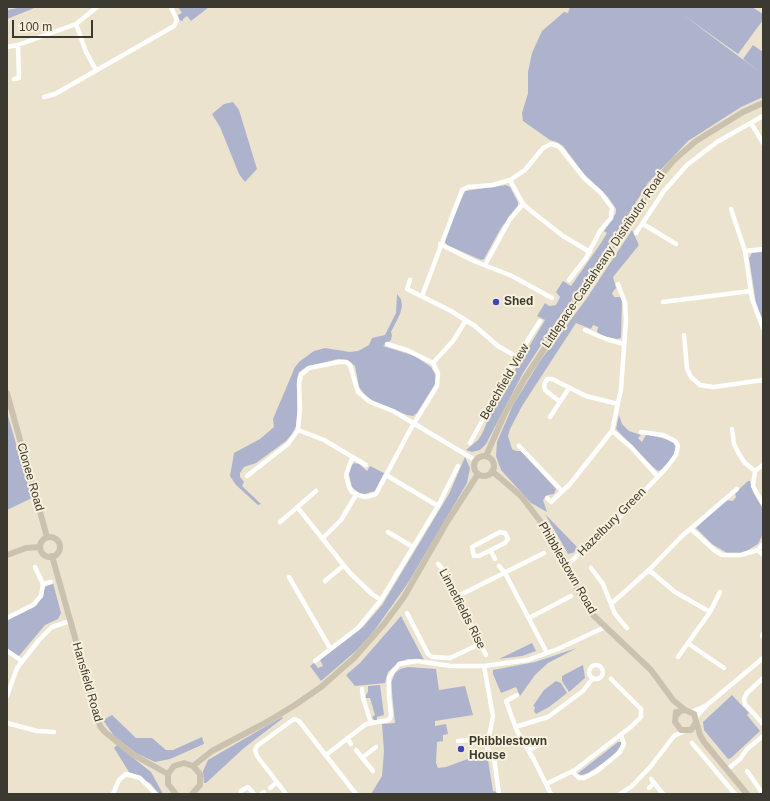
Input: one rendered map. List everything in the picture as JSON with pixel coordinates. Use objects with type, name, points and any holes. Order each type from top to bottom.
[{"type":"street","points":[[7,47],[18,45],[76,24],[97,7]]},
{"type":"street","points":[[44,97],[54,94],[174,26],[177,20],[171,7]]},
{"type":"street","points":[[76,24],[86,52],[96,70]]},
{"type":"street","points":[[14,79],[19,78],[18,45]]},
{"type":"street","name":"Littlepace-Castaheany Distributor Road","points":[[486,456],[505,413],[525,378],[651,187],[674,160],[696,142],[737,116],[763,103]]},
{"type":"street","points":[[636,233],[664,191],[688,165],[717,142],[763,116]]},
{"type":"street","points":[[751,123],[763,143]]},
{"type":"street","points":[[422,296],[440,244],[462,190],[468,187],[493,185],[510,180],[525,170],[543,148],[551,144],[558,146],[562,150],[584,178],[601,193],[612,208],[611,218],[600,231],[590,252],[569,280]]},
{"type":"street","points":[[510,180],[522,204],[563,236],[590,252]]},
{"type":"street","points":[[484,265],[510,219],[522,204]]},
{"type":"street","points":[[731,209],[745,251],[754,307],[763,328]]},
{"type":"street","points":[[642,224],[676,244]]},
{"type":"street","points":[[440,244],[484,265],[512,276],[552,298]]},
{"type":"street","points":[[745,251],[763,250]]},
{"type":"street","points":[[410,280],[406,289],[466,320],[498,346],[517,357]]},
{"type":"street","points":[[547,498],[551,502],[572,481],[612,431],[618,404],[626,307],[618,284]]},
{"type":"street","points":[[663,302],[751,291]]},
{"type":"street","points":[[433,363],[453,341],[466,320]]},
{"type":"street","name":"Beechfield View","points":[[470,443],[517,357],[540,321]]},
{"type":"street","points":[[585,330],[606,339],[624,344]]},
{"type":"street","points":[[684,335],[686,367],[691,377],[700,385],[714,387],[763,380]]},
{"type":"street","points":[[352,458],[346,475],[349,487],[356,495],[366,497],[376,494],[414,423],[436,386],[438,373],[433,363],[394,343],[387,344]]},
{"type":"street","points":[[247,476],[288,444],[298,430],[300,417],[299,378],[309,368],[339,362],[346,362],[350,365],[358,392],[370,402],[393,411],[475,460]]},
{"type":"street","points":[[560,402],[545,390],[545,381],[549,378],[586,396],[618,404]]},
{"type":"street","points":[[550,417],[569,388]]},
{"type":"street","name":"Clonee Road","points":[[7,393],[47,537]]},
{"type":"street","points":[[732,428],[734,444],[739,454],[745,463],[755,471]]},
{"type":"street","points":[[298,430],[324,440],[366,465]]},
{"type":"street","points":[[612,431],[631,446],[658,477]]},
{"type":"street","name":"Hazelbury Green","points":[[566,566],[615,522],[674,458],[678,450],[675,440],[663,435],[641,432]]},
{"type":"street","points":[[519,446],[562,491]]},
{"type":"street","points":[[480,456],[486,456],[493,462],[492,471],[484,476],[478,474],[474,469],[475,460],[480,456]]},
{"type":"street","points":[[763,464],[755,471],[753,486],[763,504]]},
{"type":"street","points":[[315,660],[358,628],[381,600],[438,506],[458,466]]},
{"type":"street","name":"Phibblestown Road","points":[[492,471],[512,487],[533,510],[544,526],[582,598],[594,615],[651,670],[674,701],[685,710]]},
{"type":"street","points":[[193,766],[215,749],[267,722],[295,705],[321,687],[354,658],[384,624],[404,597],[447,522],[478,474]]},
{"type":"street","points":[[386,475],[438,506]]},
{"type":"street","points":[[611,604],[649,570],[691,528],[732,497],[736,489]]},
{"type":"street","points":[[280,522],[316,491]]},
{"type":"street","points":[[322,539],[341,520],[356,495]]},
{"type":"street","points":[[298,508],[343,566],[362,586],[381,600]]},
{"type":"street","points":[[691,528],[714,550],[722,555],[742,555],[758,550],[763,544]]},
{"type":"street","points":[[388,532],[413,547]]},
{"type":"street","points":[[500,532],[505,533],[508,539],[506,542],[491,551],[477,557],[474,556],[471,548],[500,532]]},
{"type":"street","points":[[47,537],[55,538],[59,545],[57,553],[52,556],[45,555],[40,547],[42,540],[47,537]]},
{"type":"street","points":[[7,555],[26,548],[40,547]]},
{"type":"street","points":[[758,550],[763,555]]},
{"type":"street","points":[[491,551],[495,559]]},
{"type":"street","points":[[456,597],[544,553]]},
{"type":"street","name":"Hansfield Road","points":[[52,556],[97,719],[104,732],[120,746],[168,774]]},
{"type":"street","name":"Linnetfields Rise","points":[[438,564],[486,655]]},
{"type":"street","points":[[324,580],[343,566]]},
{"type":"street","points":[[499,566],[505,573],[547,653]]},
{"type":"street","points":[[7,618],[37,602],[43,584],[35,567]]},
{"type":"street","points":[[591,568],[603,584],[616,617],[627,628]]},
{"type":"street","points":[[649,570],[675,592],[710,612]]},
{"type":"street","points":[[289,577],[330,648]]},
{"type":"street","points":[[43,584],[51,582]]},
{"type":"street","points":[[678,658],[710,612],[720,592]]},
{"type":"street","points":[[529,618],[571,596]]},
{"type":"street","points":[[407,613],[428,654],[432,657],[450,658],[480,644]]},
{"type":"street","points":[[7,696],[12,680],[22,661],[48,630],[70,621]]},
{"type":"street","points":[[326,755],[359,728],[371,722],[381,722],[390,718],[389,677],[399,664],[417,660],[451,666],[484,666],[528,660],[591,635],[605,626]]},
{"type":"street","points":[[689,644],[724,668]]},
{"type":"street","points":[[7,651],[22,661]]},
{"type":"street","points":[[620,794],[651,766],[674,736],[693,728],[697,716],[707,704],[763,658]]},
{"type":"street","points":[[484,666],[493,716],[487,748],[494,758],[499,794]]},
{"type":"street","points":[[515,727],[548,718],[583,691],[593,678]]},
{"type":"street","points":[[763,678],[747,693],[744,699],[745,704],[763,724]]},
{"type":"street","points":[[546,784],[572,771],[621,735],[641,718],[642,711],[611,679]]},
{"type":"street","points":[[362,689],[363,698],[371,722]]},
{"type":"street","points":[[517,696],[506,701],[515,727],[529,750],[551,794]]},
{"type":"street","name":"Phibblestown Road","points":[[674,701],[676,719]]},
{"type":"street","points":[[674,736],[676,719],[680,712],[685,710],[692,712],[707,704]]},
{"type":"street","points":[[692,712],[704,742],[728,769],[747,794]]},
{"type":"street","points":[[286,794],[255,750],[257,746],[290,720],[296,719],[356,794]]},
{"type":"street","points":[[676,719],[678,728],[704,742]]},
{"type":"street","points":[[7,723],[37,732],[54,732]]},
{"type":"street","points":[[572,771],[579,778],[584,778],[596,772],[620,752],[624,744],[621,735]]},
{"type":"street","points":[[728,769],[747,749],[763,736]]},
{"type":"street","points":[[347,738],[351,744]]},
{"type":"street","points":[[458,741],[489,738]]},
{"type":"street","points":[[529,750],[546,741]]},
{"type":"street","points":[[692,743],[735,794]]},
{"type":"street","points":[[362,758],[376,747]]},
{"type":"street","points":[[356,750],[373,771]]},
{"type":"street","points":[[176,794],[168,784],[168,774],[174,766],[179,764],[189,764],[197,769],[201,780],[198,789],[192,794]]},
{"type":"street","points":[[746,771],[763,794]]},
{"type":"street","points":[[113,794],[120,780],[126,774],[140,778],[156,794]]},
{"type":"street","points":[[651,779],[663,794]]},
{"type":"street","points":[[270,788],[277,782]]},
{"type":"street","points":[[649,788],[654,783]]},
{"type":"street","points":[[241,794],[241,791],[248,787],[254,794]]},
{"type":"shaded area","points":[[22,7],[37,7],[7,19],[7,10]]},
{"type":"shaded area","points":[[178,7],[209,7],[191,21],[187,16],[183,19],[183,21],[179,20],[178,15],[182,13]]},
{"type":"shaded area","points":[[570,7],[752,7],[763,14],[763,20],[738,54],[682,14],[761,73],[743,59],[753,45],[763,52],[763,97],[741,107],[688,141],[648,183],[594,269],[554,325],[523,373],[486,444],[480,450],[472,452],[466,450],[478,440],[482,434],[495,403],[545,320],[537,316],[545,303],[549,306],[556,305],[560,297],[556,292],[563,281],[571,286],[601,243],[607,233],[604,231],[616,213],[616,209],[608,197],[584,174],[563,146],[550,140],[523,121],[522,113],[528,93],[528,72],[532,53],[542,31],[564,12],[568,13]]},
{"type":"shaded area","points":[[233,102],[239,110],[257,169],[245,182],[239,174],[220,127],[212,114],[224,104]]},
{"type":"shaded area","points":[[506,185],[510,187],[518,202],[518,205],[501,228],[484,259],[481,260],[447,245],[445,242],[445,237],[465,191]]},
{"type":"shaded area","points":[[632,230],[639,245],[613,277],[616,288],[612,293],[614,297],[620,297],[622,301],[621,338],[617,339],[602,336],[597,332],[598,327],[593,325],[591,329],[576,323],[522,406],[510,429],[508,436],[512,449],[521,451],[556,489],[554,494],[548,495],[543,500],[547,512],[531,503],[501,470],[496,456],[497,442],[513,405],[540,361],[587,298]]},
{"type":"shaded area","points":[[763,252],[763,322],[756,303],[749,258],[752,253]]},
{"type":"shaded area","points":[[397,294],[401,299],[402,306],[400,314],[391,332],[391,340],[383,346],[415,356],[431,367],[436,376],[435,384],[417,413],[413,416],[407,415],[375,402],[366,396],[359,387],[355,366],[348,360],[338,359],[306,367],[299,372],[297,378],[297,415],[296,426],[292,434],[286,441],[256,463],[244,467],[240,473],[240,477],[244,482],[242,486],[261,504],[258,505],[236,485],[230,476],[234,453],[260,439],[274,427],[273,419],[295,367],[300,361],[314,351],[325,348],[350,352],[358,351],[369,345],[372,338],[385,335],[396,313]]},
{"type":"shaded area","points":[[7,413],[32,498],[7,510]]},
{"type":"shaded area","points":[[619,415],[622,424],[629,431],[641,435],[638,438],[642,442],[646,435],[650,435],[669,440],[674,443],[676,447],[673,457],[661,470],[658,471],[652,466],[616,429]]},
{"type":"shaded area","points":[[465,457],[470,468],[467,483],[408,583],[374,631],[356,651],[321,681],[310,666],[314,663],[318,668],[323,666],[320,660],[363,627],[382,605],[449,494]]},
{"type":"shaded area","points":[[354,463],[359,464],[367,471],[370,466],[384,473],[375,491],[365,494],[359,493],[352,487],[349,474],[351,466]]},
{"type":"shaded area","points":[[748,481],[750,481],[753,492],[763,509],[763,534],[758,544],[748,550],[741,553],[727,553],[712,544],[696,528],[726,500],[733,501],[736,497],[735,493]]},
{"type":"shaded area","points":[[545,514],[578,548],[573,553],[568,554]]},
{"type":"shaded area","points":[[53,583],[61,613],[58,619],[45,625],[19,656],[7,648],[7,620],[36,606],[42,597],[45,587]]},
{"type":"shaded area","points":[[401,616],[424,660],[408,659],[399,662],[388,672],[385,683],[355,686],[346,675],[360,663]]},
{"type":"shaded area","points":[[532,643],[536,651],[522,656],[499,659]]},
{"type":"shaded area","points":[[577,648],[548,663],[535,675],[520,696],[516,687],[501,693],[493,674],[493,670],[535,662]]},
{"type":"shaded area","points":[[583,665],[585,678],[569,692],[562,681],[562,676]]},
{"type":"shaded area","points":[[408,667],[436,669],[439,690],[465,686],[473,715],[435,721],[435,726],[446,724],[448,734],[443,735],[443,741],[437,742],[436,763],[438,768],[446,767],[484,753],[492,759],[488,760],[493,791],[497,792],[496,794],[371,794],[382,776],[384,751],[382,724],[395,723],[391,683],[395,673],[400,669]]},
{"type":"shaded area","points":[[556,681],[561,683],[567,693],[549,707],[536,714],[534,711],[535,707],[533,706],[544,690]]},
{"type":"shaded area","points":[[380,685],[384,715],[377,717],[377,720],[374,720],[372,717],[375,715],[370,698],[366,698],[366,695],[368,692],[368,686]]},
{"type":"shaded area","points":[[732,695],[749,713],[747,715],[760,731],[731,758],[728,759],[704,730],[703,722]]},
{"type":"shaded area","points":[[112,715],[136,738],[152,738],[166,750],[173,750],[202,737],[204,744],[170,759],[155,762],[136,753],[114,736],[103,720]]},
{"type":"shaded area","points":[[282,717],[283,718],[244,748],[206,783],[204,783],[203,771],[208,760]]},
{"type":"shaded area","points":[[618,742],[621,742],[621,745],[615,754],[609,759],[588,773],[582,775],[577,774]]},
{"type":"shaded area","points":[[117,745],[151,772],[163,794],[159,794],[150,783],[129,772],[114,748]]},
{"type":"place","name":"Shed","points":[[496,302]]},
{"type":"place","name":"Phibblestown House","points":[[461,749]]}]
